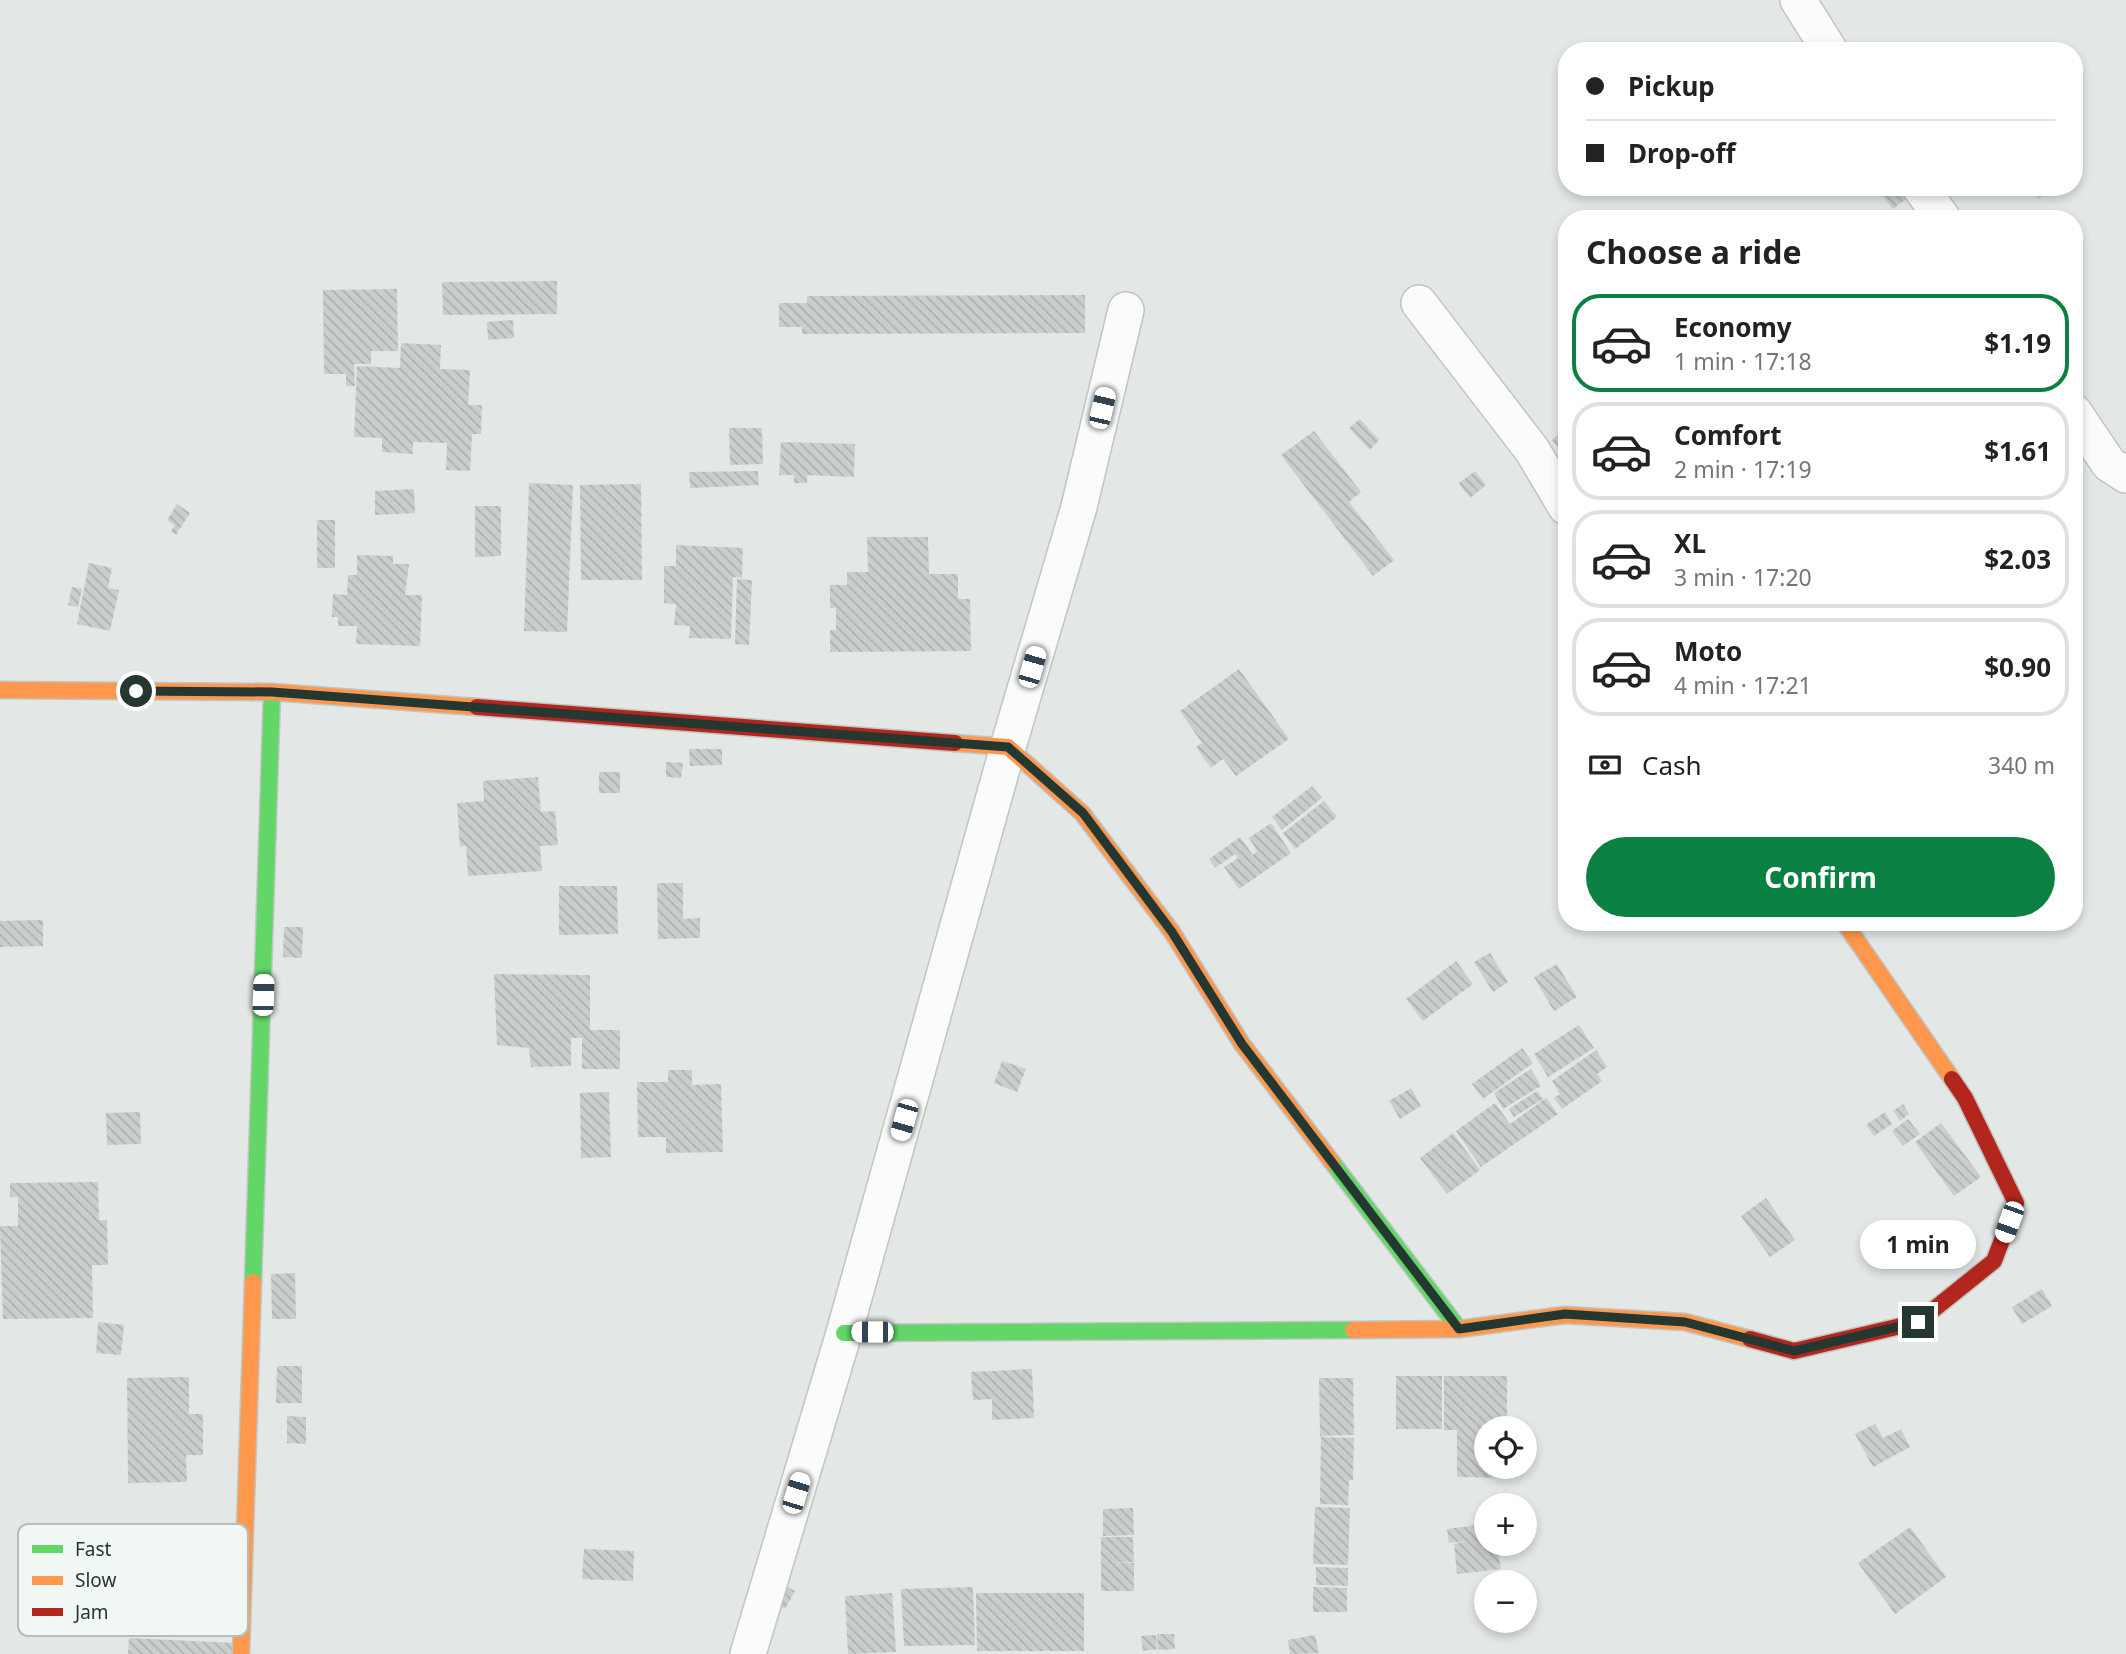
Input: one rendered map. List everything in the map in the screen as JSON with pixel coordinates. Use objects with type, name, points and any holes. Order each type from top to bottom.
[{"type":"street","points":[[1798,0],[1824,42]]},
{"type":"street","points":[[1419,303],[1532,450],[1558,494]]},
{"type":"street","points":[[748,1654],[844,1333],[1008,747],[1079,507],[1126,310]]},
{"type":"street","points":[[2083,425],[2109,464],[2126,475]]},
{"type":"street","points":[[0,690],[272,692],[1008,747],[1083,813],[1172,932],[1242,1044],[1459,1329]]},
{"type":"street","points":[[246,1524],[272,692]]},
{"type":"street","points":[[844,1333],[1459,1329],[1565,1314],[1685,1322],[1794,1351],[1918,1322],[1994,1261],[2016,1203],[1965,1098],[1850,931]]},
{"type":"street","points":[[242,1654],[243,1636]]},
{"type":"building","points":[[1883,196],[1910,196],[1893,209]]},
{"type":"building","points":[[557,281],[557,314],[443,315],[442,282]]},
{"type":"building","points":[[397,289],[398,351],[371,351],[371,364],[354,364],[355,386],[346,386],[346,374],[324,374],[323,290]]},
{"type":"building","points":[[1085,295],[1085,333],[802,334],[802,327],[779,327],[779,303],[807,303],[807,296]]},
{"type":"building","points":[[513,320],[514,338],[488,340],[487,322]]},
{"type":"building","points":[[401,343],[441,345],[440,369],[470,370],[468,405],[482,405],[481,434],[472,434],[470,471],[446,470],[447,443],[413,442],[413,454],[382,452],[382,438],[354,437],[357,366],[400,368]]},
{"type":"building","points":[[1360,419],[1379,440],[1370,450],[1349,428]]},
{"type":"building","points":[[729,428],[762,428],[763,464],[730,465]]},
{"type":"building","points":[[1314,431],[1361,492],[1349,502],[1394,560],[1373,576],[1281,455]]},
{"type":"building","points":[[1558,435],[1558,447],[1552,440]]},
{"type":"building","points":[[781,442],[855,444],[854,477],[807,475],[807,483],[794,483],[794,475],[779,475]]},
{"type":"building","points":[[758,471],[759,485],[690,488],[689,472]]},
{"type":"building","points":[[1475,471],[1486,485],[1470,498],[1459,483]]},
{"type":"building","points":[[529,483],[573,485],[567,632],[524,631]]},
{"type":"building","points":[[641,484],[642,580],[581,580],[580,485]]},
{"type":"building","points":[[414,489],[415,513],[375,515],[375,491]]},
{"type":"building","points":[[177,504],[190,513],[176,535],[171,531],[175,525],[167,520]]},
{"type":"building","points":[[475,506],[501,506],[501,556],[475,557]]},
{"type":"building","points":[[317,520],[335,520],[335,568],[317,568]]},
{"type":"building","points":[[867,537],[928,537],[929,574],[958,574],[958,599],[970,599],[971,651],[830,652],[830,630],[836,630],[836,608],[830,608],[830,585],[847,585],[847,572],[868,572]]},
{"type":"building","points":[[676,545],[743,548],[742,578],[733,577],[731,639],[689,638],[690,626],[674,625],[676,604],[664,603],[664,566],[676,566]]},
{"type":"building","points":[[357,555],[393,556],[393,564],[409,564],[405,595],[422,595],[420,646],[356,644],[357,626],[338,626],[338,617],[332,617],[333,594],[347,595],[348,575],[357,575]]},
{"type":"building","points":[[89,563],[112,568],[108,588],[119,590],[110,631],[77,624]]},
{"type":"building","points":[[737,579],[752,580],[749,645],[735,644]]},
{"type":"building","points":[[72,587],[82,589],[78,607],[68,605]]},
{"type":"building","points":[[1239,669],[1289,739],[1236,776],[1223,759],[1211,768],[1196,747],[1202,743],[1180,711]]},
{"type":"building","points":[[689,749],[722,749],[722,765],[690,766]]},
{"type":"building","points":[[666,762],[683,763],[681,778],[666,777]]},
{"type":"building","points":[[599,772],[620,772],[620,793],[599,793]]},
{"type":"building","points":[[538,777],[541,812],[555,811],[558,845],[540,846],[542,871],[468,876],[466,846],[460,847],[457,803],[484,801],[483,781]]},
{"type":"building","points":[[1312,786],[1322,798],[1282,830],[1272,817]]},
{"type":"building","points":[[1324,801],[1337,817],[1295,849],[1283,833]]},
{"type":"building","points":[[1271,823],[1291,853],[1239,889],[1224,867],[1238,858],[1235,854],[1215,868],[1209,859],[1240,837],[1253,855],[1257,851],[1249,838]]},
{"type":"building","points":[[657,883],[683,883],[683,919],[700,918],[700,938],[658,939]]},
{"type":"building","points":[[559,886],[617,886],[618,934],[559,935]]},
{"type":"building","points":[[43,920],[43,946],[0,947],[0,921]]},
{"type":"building","points":[[284,927],[303,927],[302,958],[283,957]]},
{"type":"building","points":[[1490,953],[1508,982],[1493,992],[1474,962]]},
{"type":"building","points":[[1456,961],[1473,984],[1423,1021],[1406,999]]},
{"type":"building","points":[[1557,964],[1577,997],[1554,1011],[1534,977]]},
{"type":"building","points":[[494,974],[590,975],[590,1030],[620,1030],[620,1069],[582,1069],[582,1038],[571,1038],[571,1066],[531,1067],[529,1048],[497,1045]]},
{"type":"building","points":[[1579,1025],[1594,1048],[1548,1077],[1534,1054]]},
{"type":"building","points":[[1522,1048],[1533,1063],[1483,1099],[1472,1084]]},
{"type":"building","points":[[1596,1050],[1607,1067],[1597,1074],[1602,1081],[1562,1109],[1554,1098],[1560,1094],[1552,1081]]},
{"type":"building","points":[[1002,1061],[1026,1069],[1017,1092],[994,1083]]},
{"type":"building","points":[[1531,1069],[1541,1086],[1503,1109],[1494,1093]]},
{"type":"building","points":[[668,1070],[692,1070],[692,1085],[721,1084],[723,1152],[666,1153],[666,1137],[638,1137],[637,1082],[668,1082]]},
{"type":"building","points":[[1411,1088],[1421,1106],[1400,1119],[1389,1101]]},
{"type":"building","points":[[1537,1091],[1543,1099],[1514,1117],[1509,1109]]},
{"type":"building","points":[[609,1092],[611,1157],[581,1158],[580,1093]]},
{"type":"building","points":[[1546,1098],[1558,1114],[1481,1167],[1456,1131],[1495,1103],[1510,1124]]},
{"type":"building","points":[[1903,1104],[1909,1114],[1900,1121],[1893,1111]]},
{"type":"building","points":[[140,1112],[141,1144],[107,1145],[106,1113]]},
{"type":"building","points":[[1885,1112],[1892,1124],[1874,1136],[1866,1125]]},
{"type":"building","points":[[1908,1119],[1920,1134],[1903,1146],[1892,1131]]},
{"type":"building","points":[[1941,1123],[1981,1177],[1954,1196],[1915,1142]]},
{"type":"building","points":[[1453,1133],[1480,1170],[1447,1194],[1420,1158]]},
{"type":"building","points":[[98,1182],[99,1220],[107,1220],[108,1265],[92,1265],[93,1318],[3,1319],[0,1226],[18,1226],[18,1197],[10,1197],[10,1183]]},
{"type":"building","points":[[1766,1198],[1795,1240],[1770,1257],[1741,1216]]},
{"type":"building","points":[[295,1273],[296,1319],[272,1319],[271,1274]]},
{"type":"building","points":[[2042,1289],[2052,1306],[2022,1324],[2012,1307]]},
{"type":"building","points":[[98,1322],[124,1325],[121,1355],[96,1353]]},
{"type":"building","points":[[277,1366],[302,1366],[302,1403],[276,1403]]},
{"type":"building","points":[[1032,1369],[1034,1418],[992,1420],[992,1399],[973,1400],[971,1372]]},
{"type":"building","points":[[1396,1376],[1442,1376],[1442,1429],[1396,1429]]},
{"type":"building","points":[[1444,1376],[1507,1376],[1507,1416],[1474,1416],[1474,1477],[1457,1477],[1457,1430],[1444,1430]]},
{"type":"building","points":[[189,1377],[189,1414],[203,1414],[203,1455],[186,1455],[187,1482],[128,1483],[127,1378]]},
{"type":"building","points":[[1319,1378],[1353,1378],[1354,1435],[1320,1436]]},
{"type":"building","points":[[287,1416],[306,1417],[306,1444],[287,1443]]},
{"type":"building","points":[[1875,1424],[1883,1438],[1901,1429],[1910,1447],[1873,1467],[1855,1434]]},
{"type":"building","points":[[1321,1437],[1354,1438],[1353,1480],[1349,1480],[1348,1505],[1320,1504]]},
{"type":"building","points":[[1315,1507],[1350,1508],[1348,1565],[1313,1564]]},
{"type":"building","points":[[1133,1508],[1134,1535],[1103,1536],[1103,1509]]},
{"type":"building","points":[[1474,1526],[1474,1556],[1499,1556],[1501,1569],[1457,1574],[1454,1544],[1469,1541],[1449,1543],[1447,1529]]},
{"type":"building","points":[[1910,1527],[1946,1577],[1895,1614],[1858,1563]]},
{"type":"building","points":[[1101,1537],[1133,1537],[1134,1562],[1112,1563],[1134,1563],[1134,1591],[1101,1591]]},
{"type":"building","points":[[584,1549],[634,1551],[633,1581],[582,1579]]},
{"type":"building","points":[[1316,1567],[1348,1568],[1348,1586],[1316,1585]]},
{"type":"building","points":[[777,1582],[795,1591],[785,1609],[768,1599]]},
{"type":"building","points":[[973,1587],[975,1645],[904,1646],[901,1589]]},
{"type":"building","points":[[1313,1587],[1347,1588],[1347,1612],[1313,1612]]},
{"type":"building","points":[[892,1593],[896,1652],[848,1654],[845,1596]]},
{"type":"building","points":[[976,1593],[1084,1593],[1084,1651],[977,1651]]},
{"type":"building","points":[[1157,1634],[1174,1634],[1175,1649],[1158,1650]]},
{"type":"building","points":[[1156,1635],[1157,1649],[1143,1651],[1141,1636]]},
{"type":"building","points":[[1315,1635],[1319,1653],[1290,1654],[1288,1640]]},
{"type":"building","points":[[129,1638],[234,1643],[234,1654],[128,1654]]},
{"type":"traffic: fast","points":[[253,1282],[272,692]]},
{"type":"traffic: fast","points":[[1332,1162],[1459,1329]]},
{"type":"traffic: fast","points":[[844,1333],[1353,1330]]},
{"type":"traffic: slow","points":[[0,690],[272,692],[477,707]]},
{"type":"traffic: slow","points":[[955,743],[1008,747],[1082,813],[1172,932],[1242,1044],[1332,1162]]},
{"type":"traffic: slow","points":[[1850,931],[1952,1079]]},
{"type":"traffic: slow","points":[[245,1524],[253,1282]]},
{"type":"traffic: slow","points":[[1353,1330],[1459,1329],[1565,1315],[1685,1322],[1750,1339]]},
{"type":"traffic: slow","points":[[241,1654],[242,1636]]},
{"type":"traffic: jam","points":[[477,707],[955,743]]},
{"type":"traffic: jam","points":[[1750,1339],[1794,1351],[1918,1322],[1994,1261],[2016,1203],[1965,1098],[1952,1079]]},
{"type":"route","points":[[136,691],[272,692],[1008,747],[1083,813],[1172,932],[1242,1044],[1459,1329],[1565,1314],[1685,1322],[1794,1351],[1918,1322]]}]
